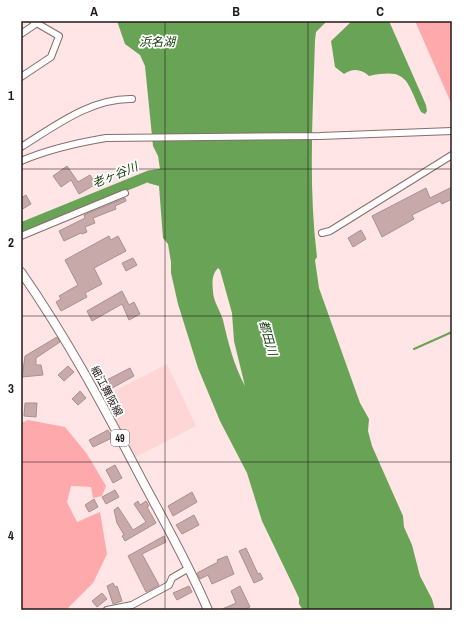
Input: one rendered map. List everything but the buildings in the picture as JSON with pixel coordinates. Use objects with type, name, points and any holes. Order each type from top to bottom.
[{"type":"main road","name":"細江舞阪線","points":[[21,272],[46,308],[80,365],[189,568],[208,610]]},
{"type":"street","points":[[21,34],[35,22],[59,36],[51,57],[21,77]]},
{"type":"street","points":[[21,147],[76,113],[116,99],[132,99]]},
{"type":"street","points":[[21,162],[44,151],[74,143],[106,138],[320,136],[452,131]]},
{"type":"street","points":[[322,233],[330,231],[452,155]]},
{"type":"street","points":[[21,236],[125,193]]},
{"type":"street","points":[[107,610],[132,605],[169,585],[172,578],[189,568]]},
{"type":"shaded area","points":[[415,21],[452,21],[452,105]]},
{"type":"shaded area","points":[[167,364],[196,426],[136,457],[103,397]]},
{"type":"shaded area","points":[[28,420],[65,427],[87,454],[106,486],[102,496],[93,498],[91,487],[71,486],[67,502],[77,522],[100,512],[107,554],[93,583],[66,610],[21,610],[21,423]]},
{"type":"water","points":[[117,21],[327,21],[316,32],[312,121],[312,176],[314,230],[317,257],[315,260],[319,288],[360,403],[369,419],[368,431],[372,446],[403,516],[404,527],[412,545],[420,576],[432,599],[435,610],[303,610],[299,604],[299,598],[262,521],[247,473],[220,421],[198,368],[178,304],[171,273],[168,244],[163,238],[159,186],[148,183],[148,175],[160,169],[158,156],[153,146],[145,66],[140,55],[125,44]],"holes":[[[218,268],[220,270],[232,313],[234,341],[245,386],[229,345],[223,320],[213,295],[213,278],[216,270]]]},
{"type":"water","points":[[352,21],[389,21],[426,105],[427,111],[425,114],[421,112],[408,84],[399,75],[382,74],[369,76],[357,70],[344,74],[335,67],[331,41]]},
{"type":"waterway","name":"老ヶ谷川","points":[[21,228],[149,176],[162,174]]},
{"type":"waterway","points":[[414,349],[452,332]]},
{"type":"water label","name":"浜名湖","points":[[157,42]]},
{"type":"water label","name":"都田川","points":[[268,338]]}]
